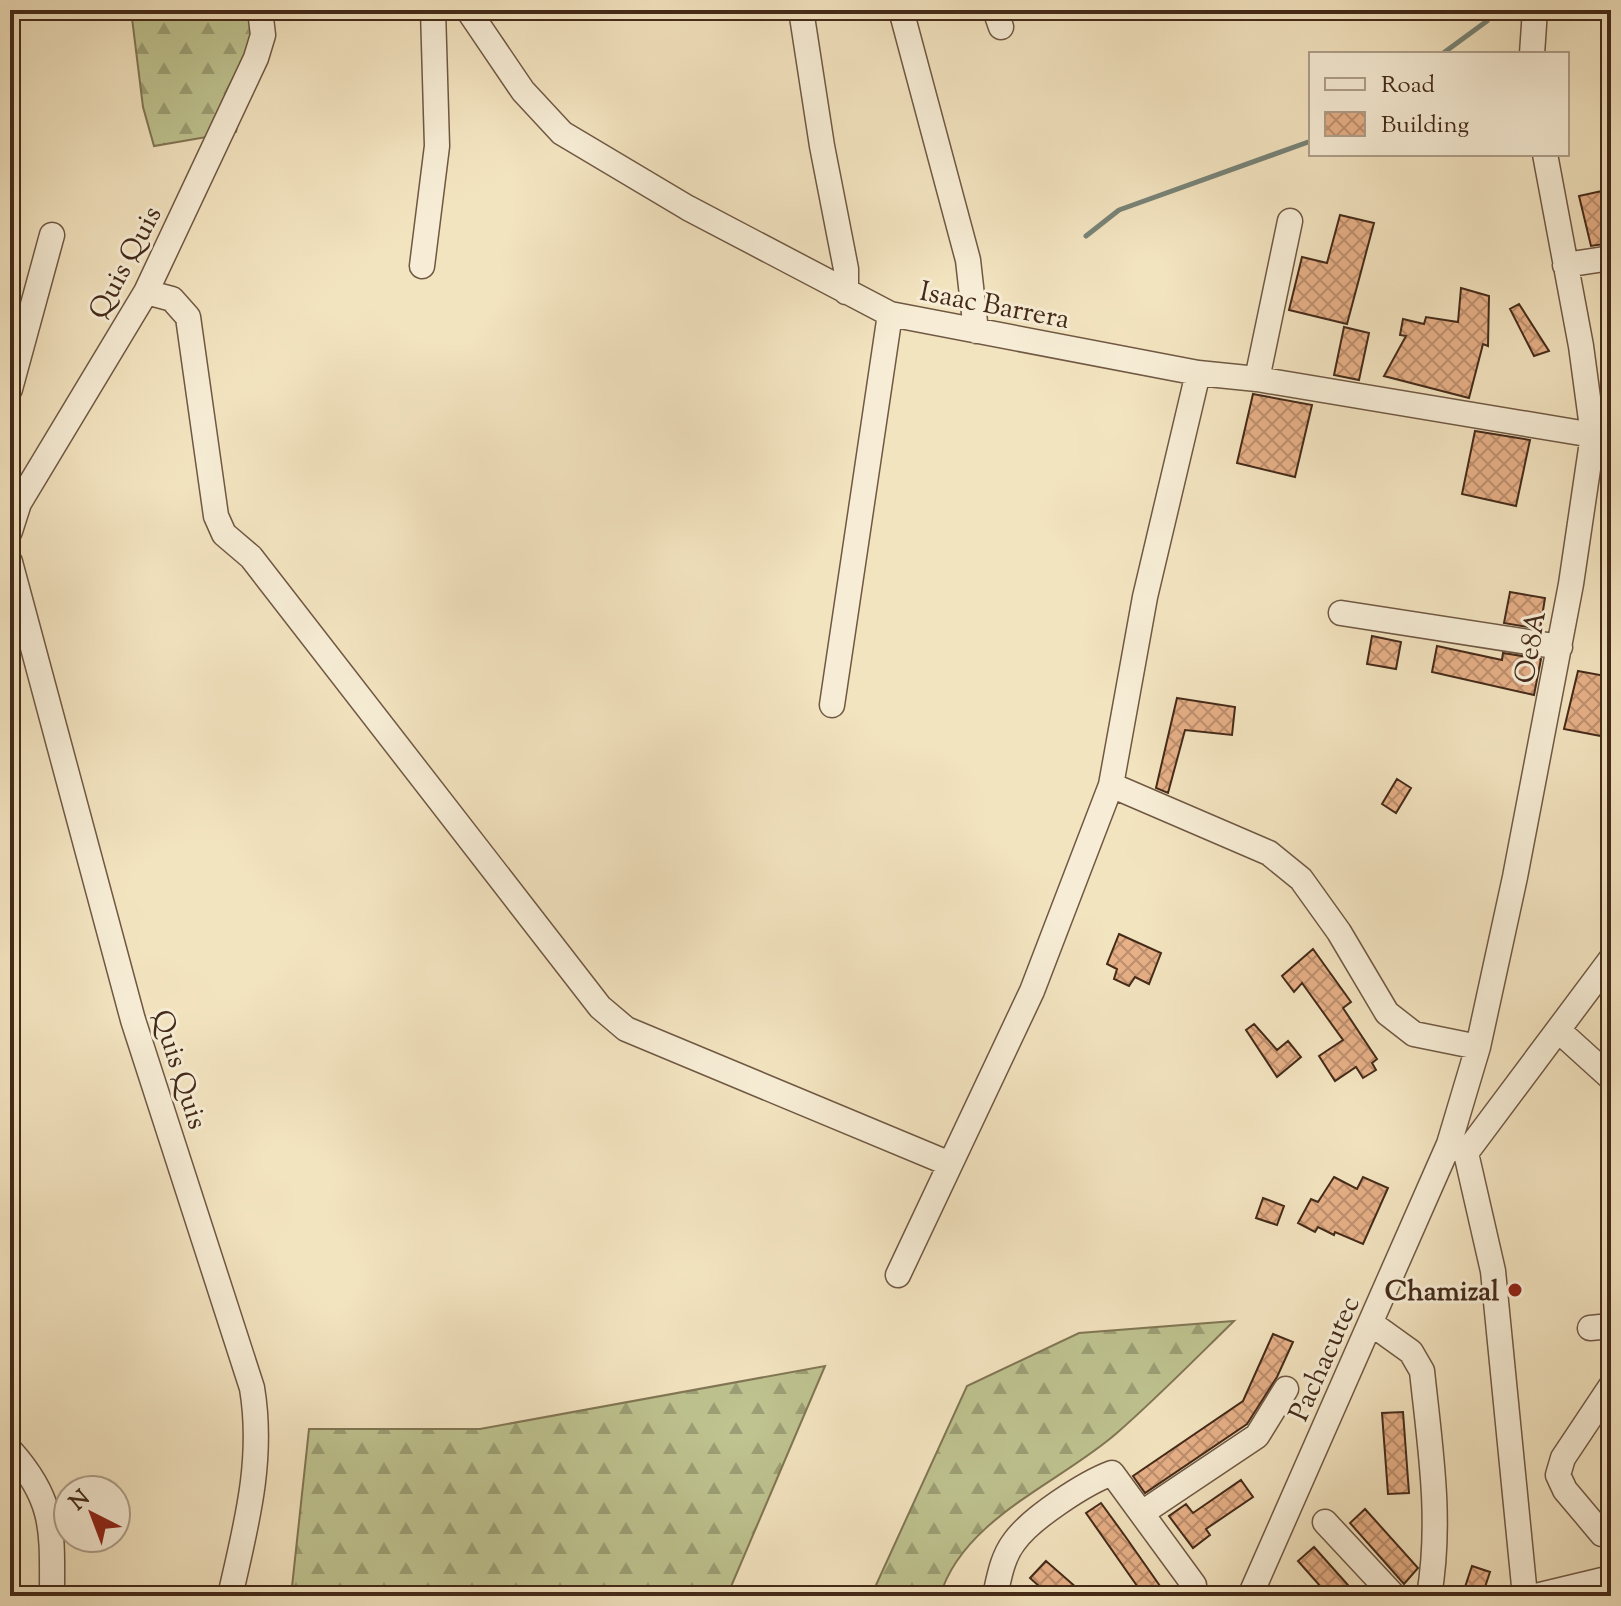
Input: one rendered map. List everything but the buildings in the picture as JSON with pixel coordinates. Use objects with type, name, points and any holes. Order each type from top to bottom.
[{"type":"street","name":"Quis Quis","points":[[10,531],[14,500],[146,292],[256,58],[263,35],[260,10]]},
{"type":"street","points":[[422,266],[437,146],[433,10]]},
{"type":"street","name":"Isaac Barrera","points":[[468,10],[523,91],[562,133],[688,208],[890,314],[1198,373],[1257,379],[1602,437]]},
{"type":"street","points":[[801,10],[822,146],[846,269],[846,292]]},
{"type":"street","points":[[901,10],[968,260],[976,331]]},
{"type":"street","points":[[1532,52],[1535,10]]},
{"type":"street","name":"Oe8A","points":[[1457,1149],[1602,437],[1581,346],[1545,156]]},
{"type":"street","points":[[1257,379],[1290,221]]},
{"type":"street","points":[[10,389],[52,235]]},
{"type":"street","points":[[1565,265],[1611,258]]},
{"type":"street","points":[[146,292],[172,299],[188,317],[211,496],[224,534],[251,557],[600,1007],[626,1029],[950,1164]]},
{"type":"street","points":[[832,705],[890,314]]},
{"type":"street","points":[[898,1275],[1032,991],[1111,785],[1145,597],[1198,373]]},
{"type":"street","name":"Quis Quis","points":[[10,562],[133,1020],[252,1388],[258,1422],[256,1470],[230,1596]]},
{"type":"street","points":[[1341,613],[1560,647]]},
{"type":"street","points":[[1111,785],[1269,853],[1301,879],[1339,932],[1387,1013],[1414,1034],[1447,1044],[1478,1047]]},
{"type":"street","name":"Pachacutec","points":[[1250,1596],[1372,1324],[1457,1149],[1558,1030],[1611,959]]},
{"type":"street","points":[[1558,1030],[1611,1078]]},
{"type":"street","points":[[1457,1149],[1493,1271],[1525,1596]]},
{"type":"street","points":[[1372,1324],[1411,1352],[1422,1371],[1437,1517],[1437,1552],[1429,1596]]},
{"type":"street","points":[[1602,1534],[1565,1490],[1558,1475],[1574,1439],[1611,1386]]},
{"type":"street","points":[[1142,1513],[1257,1436],[1286,1389]]},
{"type":"street","points":[[10,1450],[27,1469],[52,1523],[52,1596]]},
{"type":"street","points":[[995,1596],[1001,1568],[1013,1542],[1036,1520],[1112,1473],[1194,1585]]},
{"type":"street","points":[[1325,1522],[1394,1596]]},
{"type":"street","points":[[1536,1596],[1611,1578]]},
{"type":"green space","points":[[131,10],[263,10],[236,132],[154,146],[143,107]]},
{"type":"green space","points":[[1234,1321],[1118,1432],[992,1523],[970,1544],[952,1569],[940,1596],[871,1596],[967,1386],[1079,1333]]},
{"type":"green space","points":[[825,1366],[727,1596],[291,1596],[309,1429],[480,1429]]},
{"type":"waterway","points":[[1445,52],[1487,21]]},
{"type":"waterway","points":[[1086,236],[1119,210],[1309,142]]},
{"type":"place","name":"Chamizal","points":[[1515,1290]]}]
